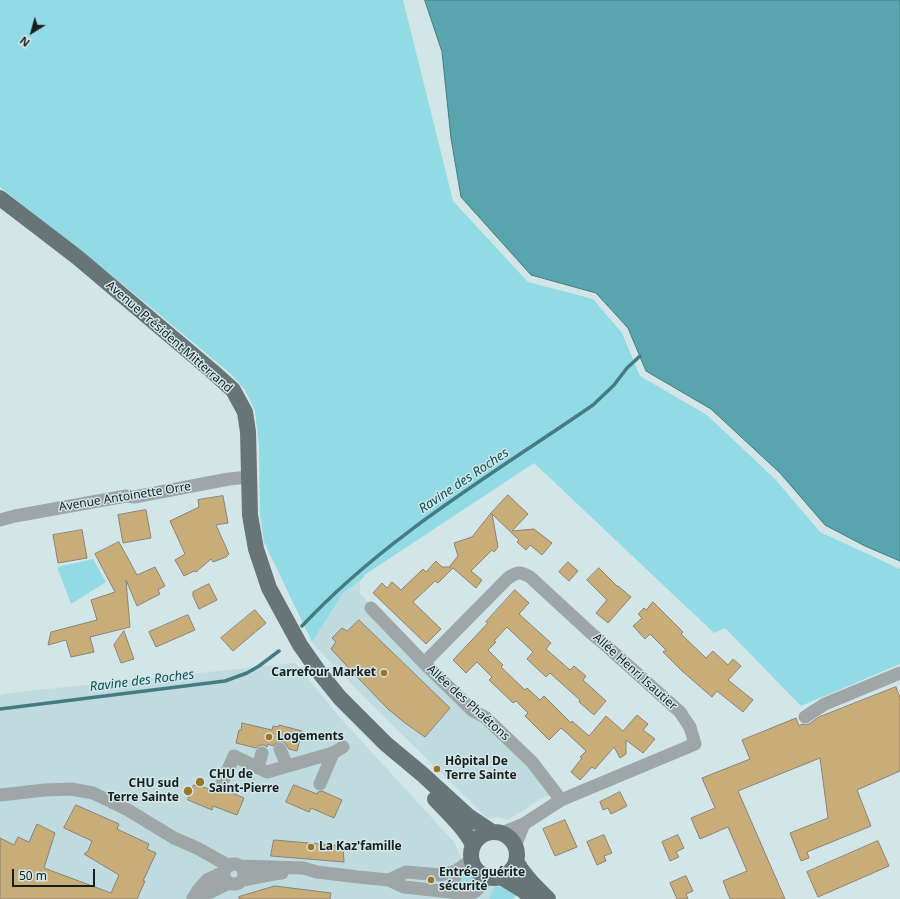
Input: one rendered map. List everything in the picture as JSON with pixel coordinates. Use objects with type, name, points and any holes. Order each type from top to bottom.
[{"type":"main road","name":"Avenue Président Mitterrand","points":[[0,198],[77,257],[233,390],[245,412],[248,432],[250,515],[256,549],[269,588],[300,645],[340,698],[386,744],[422,774],[468,816],[497,833]]},
{"type":"main road","name":"Avenue Président Mitterrand","points":[[386,744],[398,762],[460,825],[470,838],[472,852]]},
{"type":"main road","points":[[532,899],[524,891],[495,877],[482,875],[477,871],[473,866],[472,852],[478,838],[484,834],[497,833],[507,836],[511,840],[520,868],[531,882],[548,899]]},
{"type":"main road","points":[[495,877],[511,871],[514,866],[516,853]]},
{"type":"street","name":"Avenue Antoinette Orre","points":[[0,520],[126,496],[134,497],[229,479],[249,477]]},
{"type":"street","name":"Allée Henri Isautier","points":[[424,664],[508,578],[516,573],[523,573],[530,577],[680,712],[690,727],[695,744],[561,800],[524,824],[497,833]]},
{"type":"street","name":"Allée des Phaétons","points":[[371,608],[424,664],[473,711],[485,717],[532,762],[561,800]]},
{"type":"street","points":[[804,717],[825,704],[900,673]]},
{"type":"street","points":[[280,749],[287,766]]},
{"type":"street","points":[[222,783],[234,756],[267,772],[338,750],[320,784]]},
{"type":"street","points":[[258,768],[262,754]]},
{"type":"street","points":[[0,795],[71,789],[93,793],[128,810],[174,838],[197,848],[230,872],[303,868],[317,872],[389,880],[404,887],[458,893],[463,895],[474,893],[495,877]]},
{"type":"street","points":[[516,853],[524,824]]},
{"type":"street","points":[[458,893],[453,883],[456,871],[472,852]]},
{"type":"street","points":[[389,880],[408,872],[441,875],[456,871]]},
{"type":"street","points":[[230,872],[233,884],[240,883],[243,880],[274,874],[317,872]]},
{"type":"street","points":[[193,899],[211,892],[230,872]]},
{"type":"shaded area","points":[[0,0],[403,0],[453,201],[528,282],[593,299],[622,333],[640,376],[707,415],[775,479],[820,532],[900,569],[900,664],[801,706],[725,628],[714,633],[534,463],[366,574],[360,581],[343,593],[312,642],[264,542],[260,514],[259,446],[255,411],[245,390],[231,374],[141,299],[0,187]]},
{"type":"shaded area","points":[[425,0],[900,0],[900,561],[865,546],[825,525],[780,473],[711,409],[646,371],[628,328],[596,293],[531,275],[461,197],[451,138],[442,52]]},
{"type":"shaded area","points":[[93,559],[106,582],[71,604],[57,567]]},
{"type":"shaded area","points":[[360,581],[360,594],[428,660],[557,792],[538,800],[507,820],[500,817],[487,818],[367,700],[314,645],[312,642],[343,593]]},
{"type":"shaded area","name":"CHU de Saint-Pierre","points":[[295,663],[344,722],[454,842],[467,871],[476,880],[488,886],[500,887],[505,885],[509,899],[0,899],[0,695]]},
{"type":"shaded area","points":[[467,870],[479,882],[471,889],[460,887],[458,877]]},
{"type":"shaded area","points":[[505,885],[517,895],[512,899],[489,899],[495,886],[500,887]]},
{"type":"building","points":[[508,495],[528,514],[512,531],[534,529],[552,543],[542,555],[530,545],[526,550],[517,542],[519,540],[492,514],[498,547],[494,552],[492,550],[471,571],[482,580],[476,588],[453,568],[438,583],[435,581],[413,602],[441,629],[426,644],[373,593],[382,583],[387,588],[392,582],[401,590],[423,569],[426,572],[436,561],[442,567],[451,567],[450,566],[458,556],[454,543],[472,537]]},
{"type":"building","points":[[223,496],[228,523],[216,525],[229,554],[226,557],[213,562],[211,559],[196,572],[194,571],[184,576],[175,560],[185,554],[170,521],[199,507],[198,500]]},
{"type":"building","points":[[146,510],[151,538],[123,543],[118,515]]},
{"type":"building","points":[[82,530],[87,558],[58,563],[53,535]]},
{"type":"building","points":[[119,542],[137,575],[155,567],[165,586],[158,590],[160,594],[137,606],[126,580],[130,627],[90,637],[94,652],[71,657],[66,640],[48,645],[51,632],[97,620],[91,600],[115,592],[95,554]]},
{"type":"building","points":[[568,562],[578,571],[569,581],[559,572]]},
{"type":"building","points":[[599,568],[618,587],[631,597],[608,623],[596,613],[607,600],[587,580]]},
{"type":"building","points":[[209,584],[217,600],[199,609],[193,596],[193,592]]},
{"type":"building","points":[[515,590],[529,603],[519,614],[551,643],[546,649],[570,670],[574,666],[586,676],[583,680],[606,701],[594,715],[550,673],[546,677],[527,659],[533,652],[507,627],[488,650],[503,665],[501,667],[525,690],[527,688],[540,700],[544,696],[571,723],[572,721],[589,736],[606,716],[623,731],[637,715],[648,724],[643,730],[655,739],[643,753],[626,740],[626,754],[620,758],[614,747],[595,769],[592,767],[580,780],[571,772],[582,758],[580,757],[586,751],[561,728],[549,740],[525,716],[528,713],[516,701],[513,703],[489,680],[492,677],[477,662],[466,673],[453,660],[488,623],[486,622]]},
{"type":"building","points":[[653,602],[683,632],[681,634],[706,658],[713,651],[728,665],[733,659],[741,666],[728,680],[753,700],[743,712],[717,691],[712,697],[663,652],[666,650],[650,634],[645,639],[633,626],[642,618],[638,614],[644,608],[646,610]]},
{"type":"building","points":[[255,610],[266,623],[233,651],[221,638]]},
{"type":"building","points":[[188,615],[195,630],[156,647],[149,632]]},
{"type":"building","name":"Carrefour Market","points":[[359,620],[450,708],[425,737],[388,709],[331,649],[336,642],[332,638],[342,628],[347,631]]},
{"type":"building","points":[[124,631],[134,659],[121,663],[114,645]]},
{"type":"building","points":[[896,687],[900,698],[900,771],[857,790],[871,826],[807,852],[809,858],[801,861],[790,833],[828,818],[820,758],[738,791],[785,899],[730,899],[723,881],[747,871],[728,827],[700,839],[691,818],[715,808],[702,778],[750,759],[742,740],[796,718],[799,726],[802,724],[809,724],[819,717]]},
{"type":"building","name":"Logements","points":[[242,723],[272,730],[273,726],[278,727],[279,725],[302,731],[297,751],[289,749],[285,743],[281,741],[277,742],[273,746],[268,744],[267,747],[260,745],[256,748],[236,743]]},
{"type":"building","points":[[194,785],[219,793],[220,791],[225,790],[244,798],[237,815],[213,806],[212,810],[188,800]]},
{"type":"building","points":[[294,785],[317,794],[318,792],[322,791],[342,800],[334,818],[311,808],[309,812],[286,802]]},
{"type":"building","points":[[620,792],[627,806],[611,814],[608,808],[603,810],[600,802]]},
{"type":"building","points":[[76,805],[119,824],[117,829],[149,844],[147,849],[156,853],[143,881],[145,881],[137,899],[0,899],[0,838],[14,845],[18,837],[29,842],[37,824],[55,833],[44,868],[111,893],[119,875],[84,854],[88,851],[92,841],[64,828]]},
{"type":"building","points":[[565,820],[577,847],[555,856],[543,829]]},
{"type":"building","points":[[604,835],[612,853],[604,856],[606,861],[597,865],[587,842]]},
{"type":"building","points":[[678,835],[684,848],[676,852],[679,857],[670,861],[662,842]]},
{"type":"building","name":"La Kaz'famille","points":[[274,840],[343,846],[344,862],[271,856]]},
{"type":"building","points":[[878,841],[889,866],[818,897],[807,872]]},
{"type":"building","points":[[686,876],[693,891],[686,894],[688,899],[677,899],[670,883]]},
{"type":"building","points":[[275,886],[331,893],[330,899],[239,899],[239,897]]},
{"type":"waterway","name":"Ravine des Roches","points":[[302,626],[335,593],[369,563],[405,535],[479,482],[593,405],[614,385],[627,368],[640,356]]},
{"type":"waterway","name":"Ravine des Roches","points":[[0,709],[225,681],[247,673],[279,651]]},
{"type":"place","name":"Carrefour Market","points":[[384,673]]},
{"type":"place","name":"Logements","points":[[269,737]]},
{"type":"place","name":"Hôpital De Terre Sainte","points":[[437,769]]},
{"type":"place","name":"CHU de Saint-Pierre","points":[[200,782]]},
{"type":"place","name":"CHU sud Terre Sainte","points":[[188,791]]},
{"type":"place","name":"La Kaz'famille","points":[[311,847]]},
{"type":"place","name":"Entrée guérite sécurité","points":[[431,880]]}]
